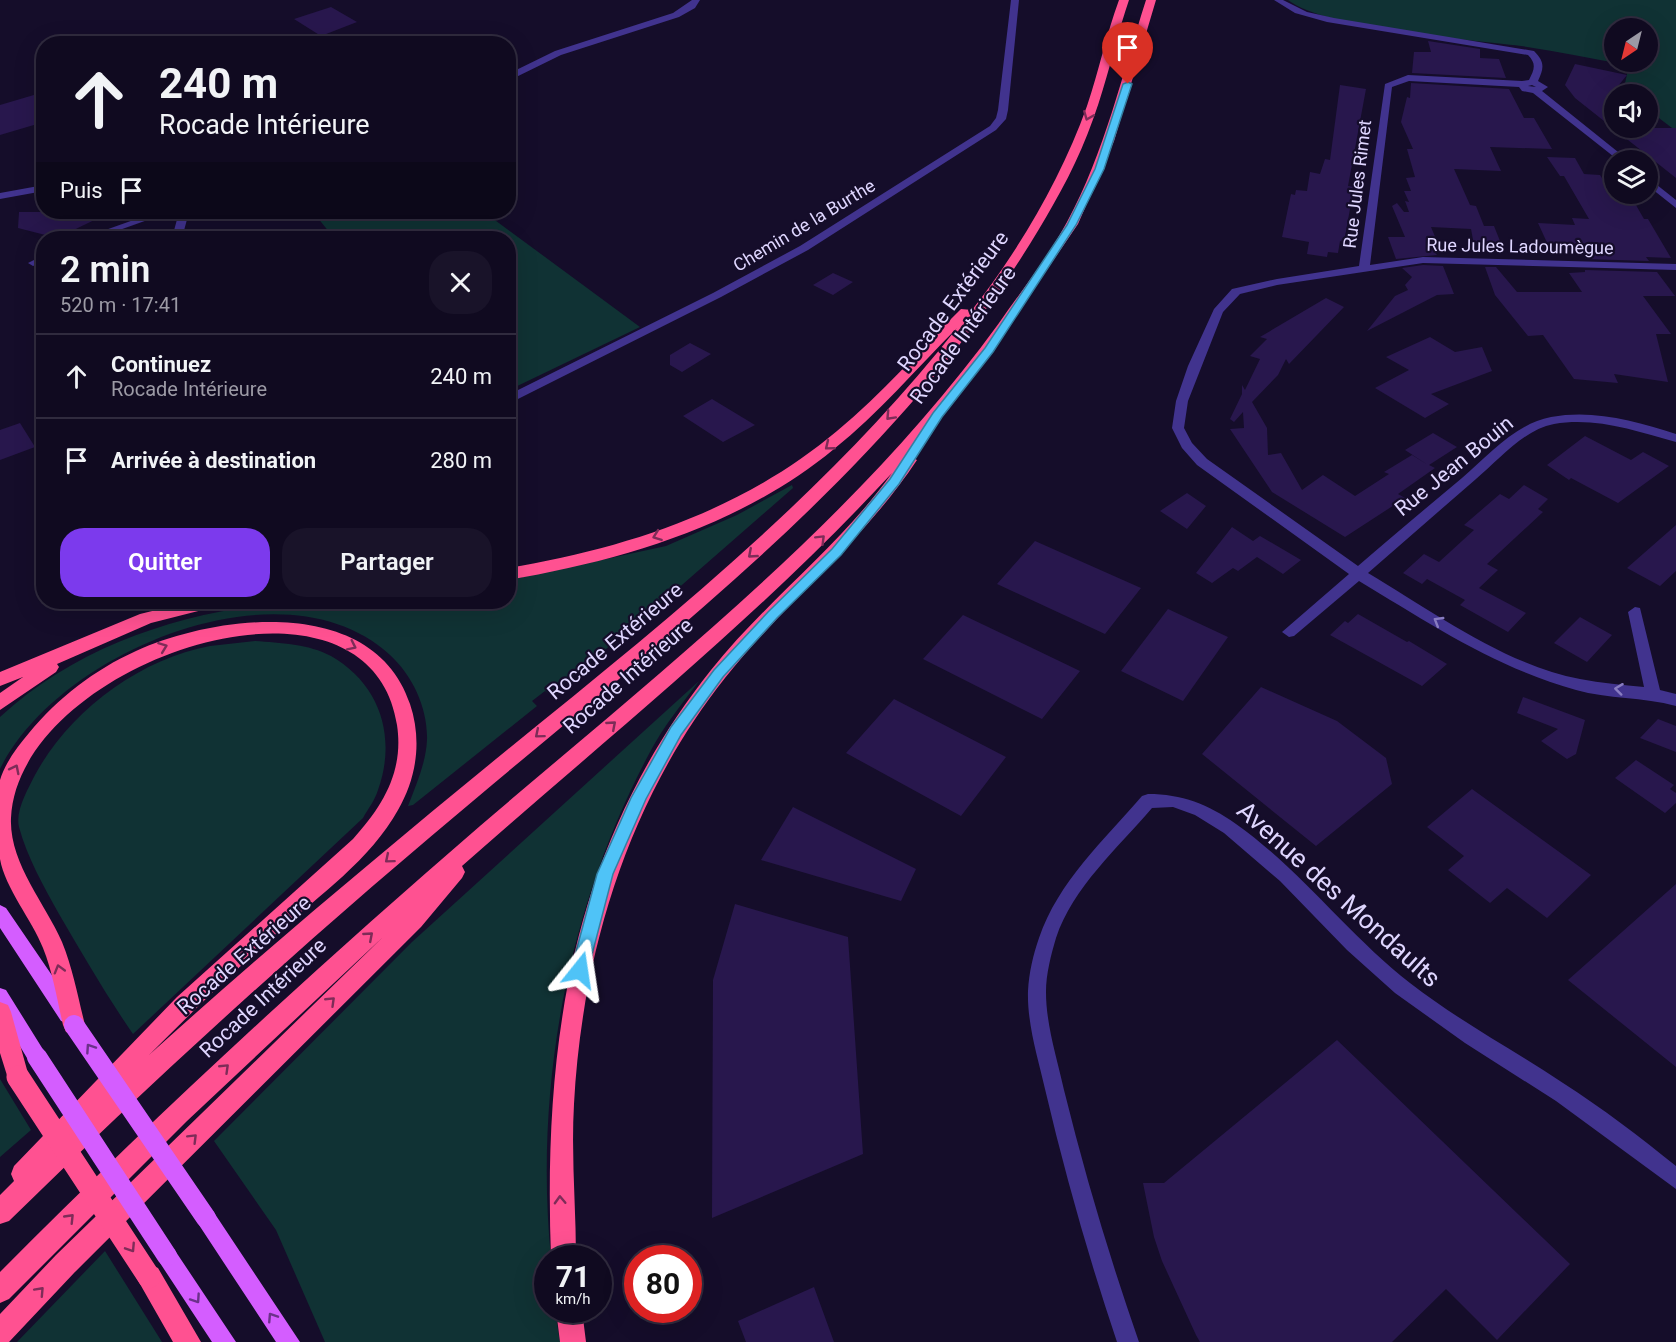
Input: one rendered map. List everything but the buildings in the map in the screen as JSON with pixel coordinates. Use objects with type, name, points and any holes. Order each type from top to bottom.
[{"type":"highway","name":"Rocade Extérieure","points":[[0,1212],[224,1001],[369,876],[662,633],[779,529],[904,402],[1006,273],[1040,219],[1068,165],[1097,92],[1124,0]]},
{"type":"highway","name":"Rocade Intérieure","points":[[0,1290],[93,1195],[302,995],[488,831],[689,659],[816,545],[937,415],[989,350],[1071,225],[1100,169],[1123,103],[1151,0]]},
{"type":"highway","points":[[516,572],[590,557],[650,539],[735,505],[784,478],[826,449],[857,422],[1006,273]]},
{"type":"highway","points":[[563,1245],[559,1196],[564,1078],[580,970],[605,874],[639,798],[683,721],[718,674],[851,534],[895,482],[937,415]]},
{"type":"highway","points":[[0,679],[146,618],[183,609]]},
{"type":"highway","points":[[0,1198],[208,982],[344,861],[387,809],[398,792],[406,762],[406,715],[395,688],[380,666],[361,650],[333,637],[299,630],[263,627],[196,636],[130,661],[97,681],[64,706],[41,729],[20,759],[1,796],[0,824],[18,883],[51,942],[74,1025]]},
{"type":"highway","points":[[0,703],[76,649]]},
{"type":"highway","points":[[0,1333],[275,1056],[414,921],[488,831]]},
{"type":"highway","points":[[0,1012],[18,1077],[149,1276],[188,1342]]},
{"type":"highway","points":[[571,1323],[573,1342]]},
{"type":"main road","points":[[0,913],[289,1342]]},
{"type":"main road","points":[[0,996],[167,1257],[225,1342]]},
{"type":"street","points":[[516,74],[558,53],[676,15],[692,6],[696,0]]},
{"type":"street","name":"Chemin de la Burthe","points":[[516,396],[804,248],[993,128],[1001,119],[1003,110],[1015,0]]},
{"type":"street","points":[[1278,0],[1287,7],[1334,21],[1531,53],[1538,60],[1539,69],[1534,87],[1611,150]]},
{"type":"street","name":"Rue Jules Rimet","points":[[1534,87],[1525,89],[1522,84],[1408,78],[1388,86],[1364,268],[1236,291],[1218,311],[1194,366],[1182,401],[1178,428],[1186,445],[1202,462],[1357,573],[1479,646],[1528,669],[1579,685],[1653,694],[1676,700]]},
{"type":"street","points":[[0,191],[36,184]]},
{"type":"street","points":[[0,196],[36,189]]},
{"type":"street","points":[[1658,189],[1676,205]]},
{"type":"street","points":[[108,231],[144,219]]},
{"type":"street","name":"Rue Jules Ladoumègue","points":[[1364,268],[1423,260],[1676,267]]},
{"type":"street","name":"Rue Jean Bouin","points":[[1289,632],[1521,435],[1549,421],[1583,419],[1613,421],[1676,438]]},
{"type":"street","points":[[1635,612],[1653,694]]},
{"type":"street","name":"Avenue des Mondaults","points":[[1128,1342],[1106,1279],[1062,1120],[1041,1031],[1037,992],[1041,960],[1048,936],[1070,891],[1148,801],[1162,798],[1184,802],[1210,814],[1247,841],[1381,972],[1436,1014],[1562,1094],[1676,1179]]},
{"type":"green space","points":[[1288,0],[1676,0],[1676,131],[1658,117],[1658,84],[1625,84],[1627,72],[1658,72],[1658,18],[1604,18],[1604,60],[1521,46],[1399,32],[1334,19],[1307,10]]},
{"type":"green space","points":[[319,219],[493,219],[510,231],[328,231]]},
{"type":"green space","points":[[516,236],[640,327],[516,387]]},
{"type":"green space","points":[[792,485],[793,488],[651,612],[550,695],[545,691],[532,701],[537,706],[413,805],[408,806],[425,757],[427,728],[418,694],[406,673],[390,655],[345,627],[292,615],[235,617],[177,631],[120,656],[70,688],[29,726],[0,769],[0,717],[30,692],[63,670],[133,636],[208,614],[236,609],[516,609],[516,578],[666,546],[737,515]]},
{"type":"green space","points":[[255,641],[294,645],[322,652],[348,668],[362,681],[380,714],[384,732],[386,751],[378,790],[363,818],[133,1034],[86,960],[36,872],[19,827],[20,807],[49,752],[87,710],[109,692],[132,676],[183,653],[210,646]]},
{"type":"green space","points":[[699,681],[655,743],[622,811],[598,872],[578,934],[563,998],[553,1063],[548,1128],[547,1193],[550,1245],[534,1245],[534,1323],[557,1323],[560,1342],[325,1342],[276,1230],[214,1141],[412,942]]},
{"type":"green space","points":[[0,1079],[31,1130],[0,1157]]},
{"type":"green space","points":[[105,1251],[162,1342],[17,1342]]},
{"type":"route","points":[[580,970],[605,874],[639,798],[676,731],[718,674],[772,615],[836,552],[895,482],[937,415],[989,350],[1071,225],[1100,169],[1128,84]]}]
